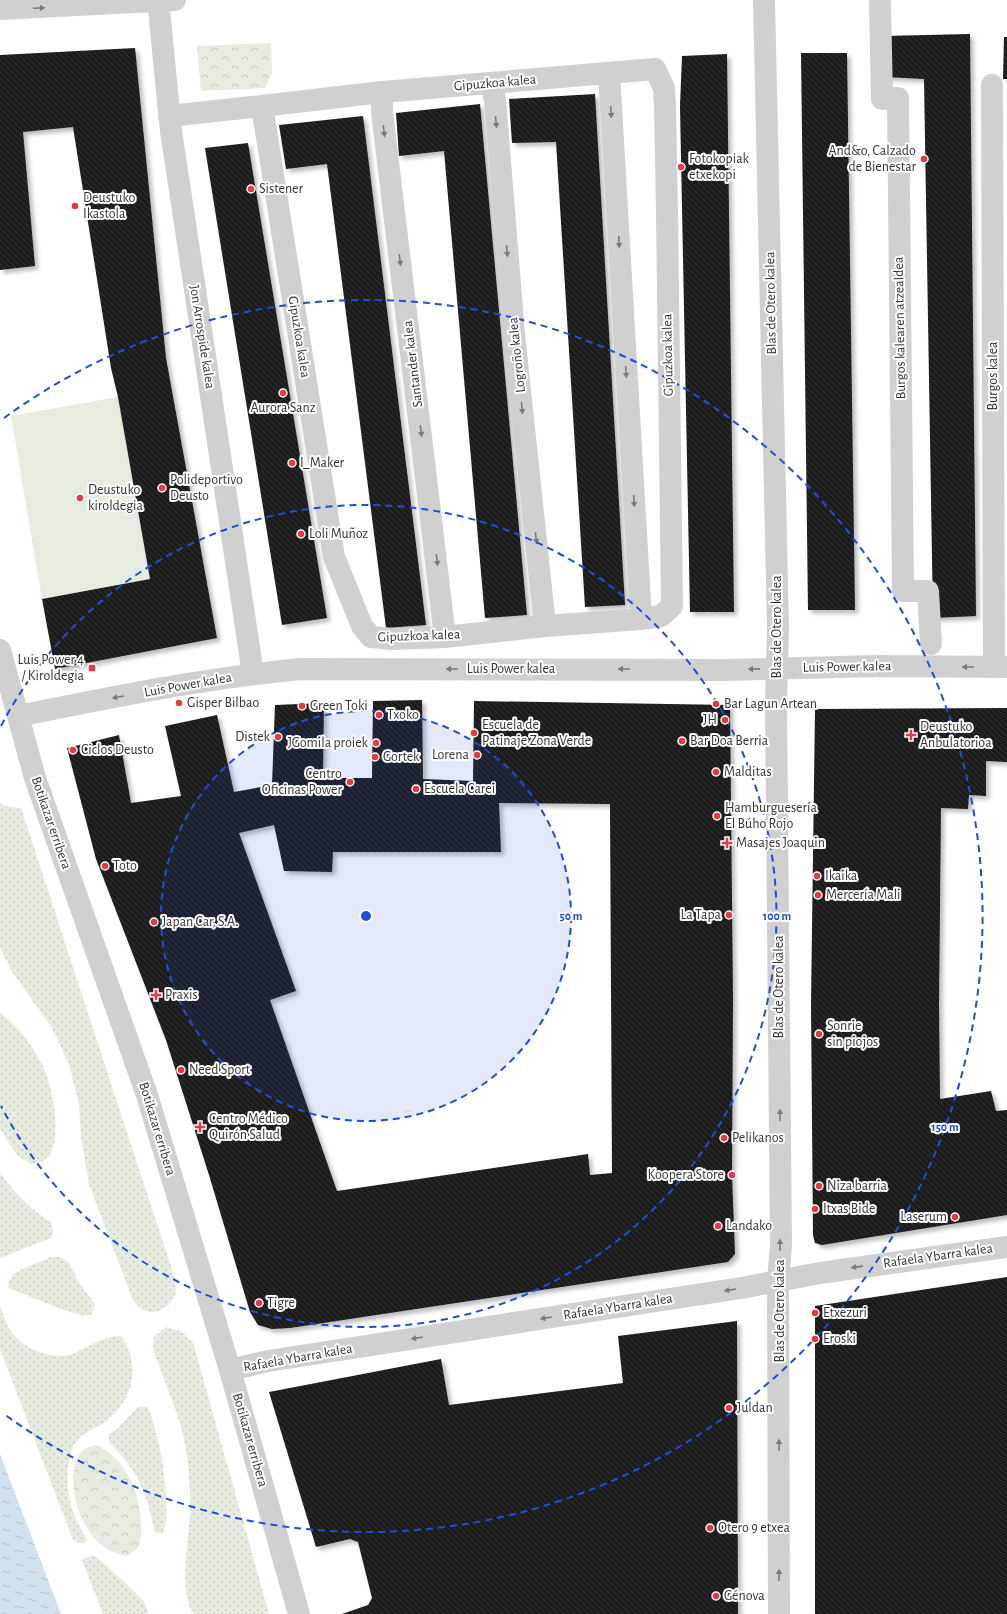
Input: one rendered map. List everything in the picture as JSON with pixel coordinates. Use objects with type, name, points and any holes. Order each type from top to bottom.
[{"type":"street","name":"Jon Arrospide kalea","points":[[158,0],[169,116],[252,674]]},
{"type":"street","points":[[0,9],[175,0]]},
{"type":"street","name":"Blas de Otero kalea","points":[[764,0],[778,620],[776,705],[781,1238],[778,1281],[779,1614]]},
{"type":"street","name":"Burgos kalearen atzealdea","points":[[880,3],[882,99],[898,98],[903,591],[928,591],[931,644]]},
{"type":"street","name":"Gipuzkoa kalea","points":[[655,69],[664,88],[668,213],[672,606],[662,616],[641,620],[545,626],[445,637],[392,640],[371,637],[362,626],[334,557],[262,106],[382,92],[492,83],[655,69]]},
{"type":"street","points":[[609,73],[641,620]]},
{"type":"street","name":"Logroño kalea","points":[[492,83],[495,100],[514,334],[545,626]]},
{"type":"street","name":"Burgos kalea","points":[[992,85],[1001,667]]},
{"type":"street","name":"Santander kalea","points":[[382,92],[382,112],[445,637]]},
{"type":"street","points":[[169,116],[262,106]]},
{"type":"street","name":"Botikazar erribera","points":[[0,650],[34,778],[147,1095],[230,1370],[300,1614]]},
{"type":"street","name":"Luis Power kalea","points":[[18,716],[99,700],[252,674],[301,669],[777,669],[876,666],[1001,667]]},
{"type":"street","name":"Rafaela Ybarra kalea","points":[[230,1370],[268,1361],[725,1291],[820,1272],[1007,1247]]},
{"type":"green space","points":[[271,43],[272,73],[265,88],[201,91],[197,46]]},
{"type":"green space","name":"Deustuko kiroldegia","points":[[118,397],[150,579],[42,599],[11,416]]},
{"type":"green space","points":[[0,802],[4,806],[21,808],[175,1279],[176,1292],[174,1297],[167,1306],[158,1311],[152,1312],[142,1309],[133,1300],[89,1185],[81,1136],[79,1104],[69,1064],[51,1026],[12,972],[0,948]]},
{"type":"green space","points":[[0,1013],[14,1025],[32,1047],[45,1071],[51,1091],[55,1119],[54,1145],[50,1154],[40,1162],[31,1164],[17,1155],[0,1129]]},
{"type":"green space","points":[[0,1173],[23,1200],[51,1222],[53,1232],[51,1238],[0,1258]]},
{"type":"green space","points":[[51,1257],[61,1257],[69,1263],[78,1281],[95,1304],[92,1314],[85,1316],[69,1312],[8,1288],[9,1280],[16,1272]]},
{"type":"green space","points":[[0,1306],[7,1324],[13,1334],[24,1344],[38,1352],[54,1356],[70,1355],[95,1343],[116,1336],[121,1336],[127,1347],[133,1370],[128,1393],[115,1413],[105,1422],[85,1433],[78,1439],[73,1446],[70,1458],[67,1480],[68,1490],[73,1510],[81,1530],[87,1539],[83,1544],[73,1540],[0,1349]]},
{"type":"green space","points":[[166,1327],[180,1331],[193,1342],[269,1614],[194,1614],[189,1605],[186,1594],[185,1580],[190,1502],[187,1458],[181,1427],[153,1349],[154,1337]]},
{"type":"green space","points":[[138,1407],[148,1407],[161,1453],[166,1501],[166,1522],[163,1534],[155,1532],[143,1490],[134,1472],[116,1449],[109,1443],[109,1434],[118,1428]]},
{"type":"green space","points":[[96,1445],[107,1451],[116,1459],[124,1469],[136,1493],[141,1519],[141,1541],[138,1547],[127,1556],[115,1553],[104,1547],[89,1530],[78,1509],[73,1486],[73,1475],[76,1460],[85,1449]]},
{"type":"green space","points":[[93,1555],[135,1592],[144,1602],[148,1614],[103,1614],[82,1560]]},
{"type":"water","points":[[0,1454],[61,1614],[0,1614]]},
{"type":"building","points":[[970,34],[976,616],[933,618],[924,79],[885,77],[884,36]]},
{"type":"building","points":[[1004,37],[1007,37],[1007,79],[1003,79]]},
{"type":"building","points":[[135,48],[166,358],[217,638],[55,669],[42,599],[150,579],[118,397],[111,368],[73,127],[23,132],[35,266],[0,270],[0,55]]},
{"type":"building","points":[[801,53],[847,53],[855,610],[808,610]]},
{"type":"building","points":[[727,54],[734,612],[690,612],[680,106],[682,56]]},
{"type":"building","points":[[595,94],[625,605],[585,607],[556,142],[512,143],[509,99]]},
{"type":"building","points":[[480,104],[527,615],[485,618],[444,151],[399,156],[396,113]]},
{"type":"building","points":[[363,116],[426,625],[386,628],[327,164],[286,169],[279,125]]},
{"type":"building","points":[[248,143],[327,618],[282,625],[205,148]]},
{"type":"building","points":[[422,700],[423,779],[473,781],[474,701],[730,705],[733,1000],[732,1175],[735,1254],[728,1262],[290,1328],[272,1329],[258,1325],[250,1312],[209,1175],[166,1040],[96,859],[67,748],[119,735],[131,803],[181,796],[165,726],[217,715],[234,792],[272,785],[275,705],[324,703],[323,778],[372,778],[373,701]],"holes":[[[499,803],[610,804],[612,1173],[590,1175],[588,1154],[337,1191],[270,1000],[296,991],[239,833],[274,825],[284,871],[332,872],[333,852],[501,852]]]},
{"type":"building","points":[[1007,708],[1007,762],[986,761],[986,796],[969,795],[968,809],[941,808],[939,1004],[940,1099],[991,1091],[996,1111],[1007,1110],[1007,1215],[822,1245],[815,1243],[813,1235],[811,1004],[815,709]]},
{"type":"building","points":[[1007,1277],[1007,1614],[815,1614],[815,1306]]},
{"type":"building","points":[[737,1321],[738,1614],[342,1614],[368,1605],[372,1598],[358,1542],[350,1539],[316,1547],[269,1392],[441,1359],[449,1405],[623,1383],[618,1336]]},
{"type":"place","name":"And&o, Calzado de Bienestar","points":[[924,159]]},
{"type":"place","name":"Fotokopiak etxekopi","points":[[681,167]]},
{"type":"place","name":"Sistener","points":[[251,189]]},
{"type":"place","name":"Deustuko Ikastola","points":[[75,206]]},
{"type":"place","name":"Aurora Sanz","points":[[283,393]]},
{"type":"place","name":"I_Maker","points":[[292,463]]},
{"type":"place","name":"Polideportivo Deusto","points":[[162,488]]},
{"type":"place","name":"Deustuko kiroldegia","points":[[80,498]]},
{"type":"place","name":"Loli Muñoz","points":[[301,534]]},
{"type":"place","name":"Luis Power 4 / Kiroldegia","points":[[92,668]]},
{"type":"place","name":"Gisper Bilbao","points":[[179,703]]},
{"type":"place","name":"Bar Lagun Artean","points":[[716,704]]},
{"type":"place","name":"Green Toki","points":[[302,706]]},
{"type":"place","name":"Txoko","points":[[379,715]]},
{"type":"place","name":"JH","points":[[725,720]]},
{"type":"place","name":"Escuela de Patinaje Zona Verde","points":[[474,733]]},
{"type":"place","name":"Deustuko Anbulatorioa","points":[[911,735]]},
{"type":"place","name":"Distek","points":[[278,737]]},
{"type":"place","name":"Bar Doa Berria","points":[[682,741]]},
{"type":"place","name":"JGomila proiek","points":[[376,743]]},
{"type":"place","name":"Ciclos Deusto","points":[[73,750]]},
{"type":"place","name":"Lorena","points":[[477,755]]},
{"type":"place","name":"Gortek","points":[[375,757]]},
{"type":"place","name":"Malditas","points":[[716,772]]},
{"type":"place","name":"Centro Oficinas Power","points":[[350,782]]},
{"type":"place","name":"Escuela Carei","points":[[416,789]]},
{"type":"place","name":"Hamburguesería El Búho Rojo","points":[[717,816]]},
{"type":"place","name":"Masajes Joaquin","points":[[727,843]]},
{"type":"place","name":"Toto","points":[[105,866]]},
{"type":"place","name":"Ikaika","points":[[817,876]]},
{"type":"place","name":"Mercería Mali","points":[[818,895]]},
{"type":"place","name":"La Tapa","points":[[729,915]]},
{"type":"place","name":"Japan Car, S.A.","points":[[154,922]]},
{"type":"place","name":"Praxis","points":[[156,995]]},
{"type":"place","name":"Sonrie sin piojos","points":[[819,1034]]},
{"type":"place","name":"Need Sport","points":[[181,1070]]},
{"type":"place","name":"Centro Médico Quirón Salud","points":[[200,1127]]},
{"type":"place","name":"Pelikanos","points":[[724,1138]]},
{"type":"place","name":"Koopera Store","points":[[732,1175]]},
{"type":"place","name":"Niza barria","points":[[819,1186]]},
{"type":"place","name":"Itxas Bide","points":[[815,1209]]},
{"type":"place","name":"Laserum","points":[[955,1217]]},
{"type":"place","name":"Landako","points":[[718,1226]]},
{"type":"place","name":"Tigre","points":[[259,1303]]},
{"type":"place","name":"Etxezuri","points":[[815,1313]]},
{"type":"place","name":"Eroski","points":[[815,1339]]},
{"type":"place","name":"Juldan","points":[[729,1408]]},
{"type":"place","name":"Otero 9 etxea","points":[[710,1528]]},
{"type":"place","name":"Génova","points":[[716,1596]]}]
